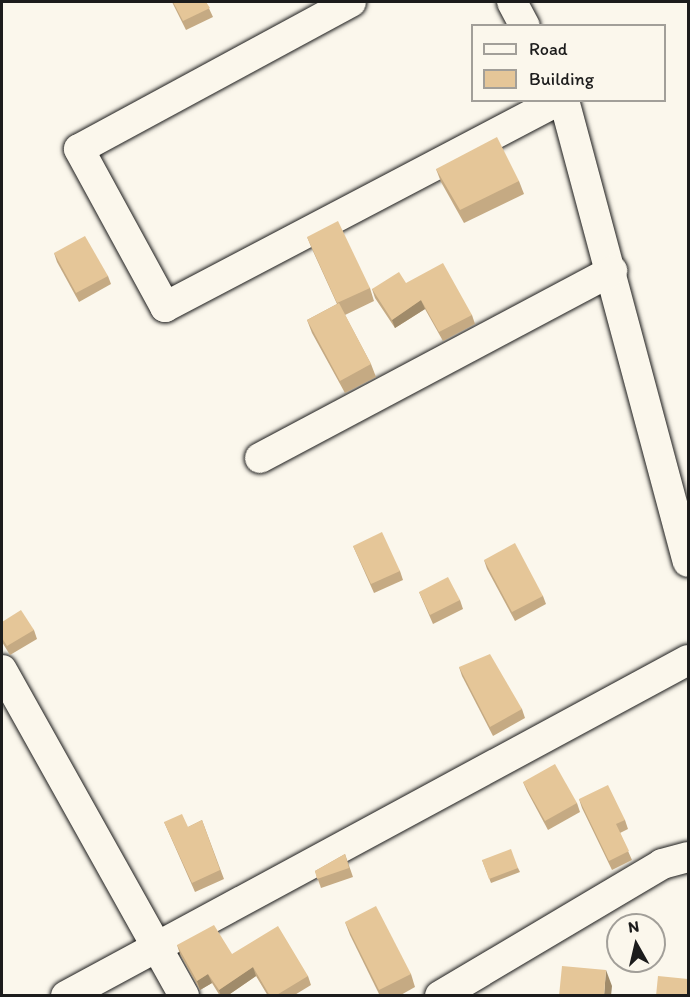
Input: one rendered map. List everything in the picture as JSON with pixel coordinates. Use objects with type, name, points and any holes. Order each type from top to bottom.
[{"type":"street","points":[[351,2],[80,149],[165,307],[558,102]]},
{"type":"street","points":[[512,2],[524,24]]},
{"type":"street","points":[[563,102],[612,271],[688,562]]},
{"type":"street","points":[[260,459],[612,271]]},
{"type":"street","points":[[66,996],[157,944],[688,660]]},
{"type":"street","points":[[2,670],[184,996]]},
{"type":"street","points":[[440,996],[662,864],[688,857]]},
{"type":"building","points":[[173,2],[206,2],[210,8],[183,21]]},
{"type":"building","points":[[497,137],[519,181],[460,210],[436,169]]},
{"type":"building","points":[[338,221],[370,288],[337,303],[307,237]]},
{"type":"building","points":[[85,236],[108,276],[76,293],[54,253]]},
{"type":"building","points":[[443,263],[472,315],[439,332],[421,300],[392,320],[372,289],[399,272],[406,283]]},
{"type":"building","points":[[339,303],[371,364],[340,381],[307,320]]},
{"type":"building","points":[[382,532],[400,571],[371,584],[353,546]]},
{"type":"building","points":[[515,543],[543,596],[512,612],[484,560]]},
{"type":"building","points":[[448,577],[460,600],[430,615],[419,592]]},
{"type":"building","points":[[21,610],[34,630],[7,646],[2,638],[2,622]]},
{"type":"building","points":[[490,654],[522,709],[490,727],[459,667]]},
{"type":"building","points":[[555,764],[577,803],[545,821],[523,782]]},
{"type":"building","points":[[608,785],[625,820],[616,824],[629,851],[609,861],[579,799]]},
{"type":"building","points":[[182,814],[188,827],[202,820],[220,870],[192,883],[164,822]]},
{"type":"building","points":[[511,849],[518,868],[489,879],[482,860]]},
{"type":"building","points":[[345,854],[349,868],[317,879],[315,871]]},
{"type":"building","points":[[376,906],[411,974],[379,990],[345,922]]},
{"type":"building","points":[[214,925],[232,954],[278,926],[308,976],[275,996],[270,996],[253,967],[219,990],[208,974],[197,981],[177,945]]},
{"type":"building","points":[[562,966],[606,970],[604,996],[559,996]]},
{"type":"building","points":[[658,976],[688,979],[688,996],[656,996]]}]
